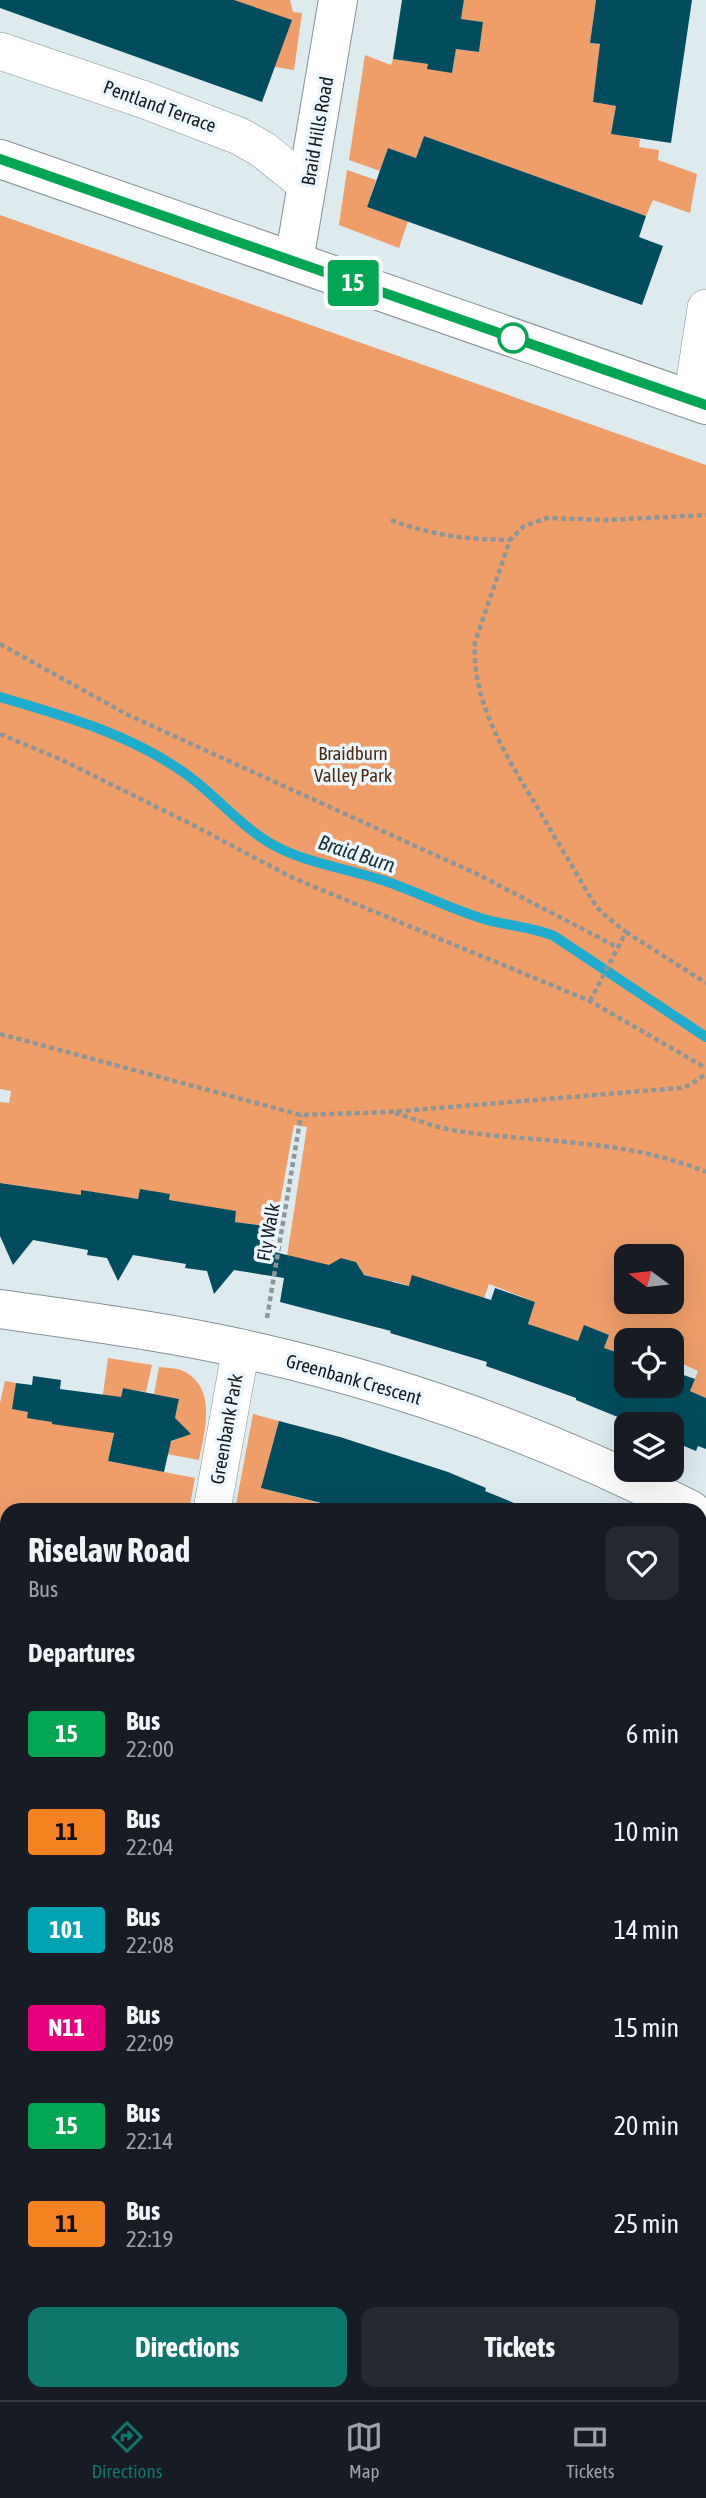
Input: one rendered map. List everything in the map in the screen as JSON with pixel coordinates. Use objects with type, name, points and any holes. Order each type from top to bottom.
[{"type":"street","name":"Braid Hills Road","points":[[294,261],[338,0]]},
{"type":"street","name":"Pentland Terrace","points":[[0,51],[145,100],[239,136],[262,149],[307,185]]},
{"type":"street","points":[[0,159],[699,403],[706,308]]},
{"type":"street","name":"Greenbank Crescent","points":[[0,1310],[133,1328],[251,1350],[387,1388],[501,1425],[571,1453],[676,1503]]},
{"type":"street","name":"Greenbank Park","points":[[214,1503],[251,1350]]},
{"type":"path","points":[[706,515],[606,520],[547,518],[524,526],[510,540],[475,642],[474,659],[483,698],[502,748],[592,900],[601,912],[626,932],[706,983]]},
{"type":"path","points":[[391,520],[420,531],[463,539],[510,540]]},
{"type":"path","points":[[0,644],[128,715],[479,875],[617,947]]},
{"type":"path","points":[[0,734],[193,825],[293,878],[590,1001],[706,1068]]},
{"type":"path","points":[[590,1001],[626,932]]},
{"type":"path","points":[[0,1034],[301,1115],[390,1111],[680,1088],[706,1074]]},
{"type":"path","points":[[390,1111],[454,1130],[608,1147],[684,1163],[706,1172]]},
{"type":"path","name":"Fly Walk","points":[[251,1350],[301,1115]]},
{"type":"green space","points":[[213,0],[290,0],[293,12],[302,13],[294,70],[275,67]]},
{"type":"green space","points":[[464,0],[596,0],[590,43],[630,49],[597,74],[593,102],[616,106],[612,134],[640,139],[639,147],[659,150],[658,160],[697,174],[690,213],[653,200],[646,216],[424,136],[416,158],[388,148],[380,171],[349,160],[365,55],[391,65],[393,59],[428,64],[452,73],[456,49],[479,52],[483,22],[461,19]]},
{"type":"green space","points":[[347,170],[376,180],[367,207],[408,221],[399,248],[339,225]]},
{"type":"green space","name":"Braidburn Valley Park","points":[[0,215],[706,465],[706,1398],[690,1391],[698,1371],[684,1365],[684,1328],[614,1328],[614,1351],[609,1349],[604,1355],[602,1354],[609,1335],[584,1326],[577,1344],[528,1324],[535,1302],[489,1284],[481,1307],[457,1300],[460,1290],[436,1283],[433,1293],[393,1281],[379,1328],[367,1325],[379,1279],[359,1273],[360,1268],[356,1262],[341,1258],[334,1267],[287,1256],[307,1127],[294,1125],[267,1275],[258,1274],[265,1226],[235,1222],[236,1211],[213,1208],[170,1254],[168,1261],[159,1260],[170,1195],[140,1190],[138,1199],[96,1202],[97,1193],[82,1190],[74,1243],[68,1246],[56,1244],[62,1201],[35,1188],[0,1183],[0,1102],[9,1103],[11,1091],[0,1089]]},
{"type":"green space","points":[[108,1358],[152,1365],[146,1392],[123,1388],[108,1461],[195,1478],[190,1503],[0,1503],[0,1403],[5,1381],[16,1383],[13,1409],[28,1412],[52,1424],[103,1394]]},
{"type":"green space","points":[[159,1367],[181,1370],[193,1377],[205,1398],[206,1423],[199,1460],[167,1454],[170,1442],[180,1438],[175,1418],[179,1399],[154,1394]]},
{"type":"green space","points":[[253,1414],[279,1421],[262,1488],[318,1503],[236,1503]]},
{"type":"green space","points":[[340,1437],[363,1445],[345,1503],[322,1503]]},
{"type":"building","points":[[0,0],[234,0],[292,20],[262,102],[0,8]]},
{"type":"building","points":[[402,0],[464,0],[461,19],[483,22],[479,52],[456,49],[452,73],[427,69],[428,64],[393,59]]},
{"type":"building","points":[[596,0],[692,0],[671,143],[611,134],[616,106],[593,102],[600,44],[590,43]]},
{"type":"building","points":[[424,136],[646,216],[639,237],[663,246],[642,305],[367,207],[388,148],[416,158]]},
{"type":"building","points":[[0,1183],[81,1195],[81,1190],[138,1199],[140,1189],[170,1194],[169,1200],[236,1211],[235,1222],[265,1226],[262,1249],[329,1265],[341,1258],[356,1262],[364,1275],[409,1286],[412,1275],[491,1300],[495,1288],[535,1302],[528,1324],[578,1341],[584,1325],[609,1335],[604,1348],[614,1351],[614,1398],[684,1398],[684,1375],[695,1379],[690,1391],[706,1398],[706,1449],[698,1446],[696,1451],[684,1446],[684,1412],[614,1412],[614,1415],[576,1398],[486,1366],[487,1362],[390,1333],[391,1331],[280,1302],[284,1278],[234,1270],[214,1294],[207,1271],[185,1268],[186,1264],[133,1255],[118,1281],[107,1258],[87,1255],[88,1250],[33,1240],[13,1265],[0,1236]]},
{"type":"building","points":[[33,1376],[61,1380],[60,1389],[121,1397],[123,1388],[179,1399],[175,1418],[191,1434],[171,1441],[164,1472],[108,1461],[114,1433],[52,1424],[27,1418],[28,1412],[12,1409],[16,1383],[32,1385]]},
{"type":"building","points":[[279,1421],[340,1437],[448,1472],[514,1503],[321,1503],[261,1488]]},
{"type":"waterway","name":"Braid Burn","points":[[0,697],[73,719],[120,737],[165,760],[198,783],[255,833],[281,849],[388,882],[474,916],[554,936],[706,1037]]},
{"type":"bus line","name":"15","points":[[0,159],[706,405]]}]
